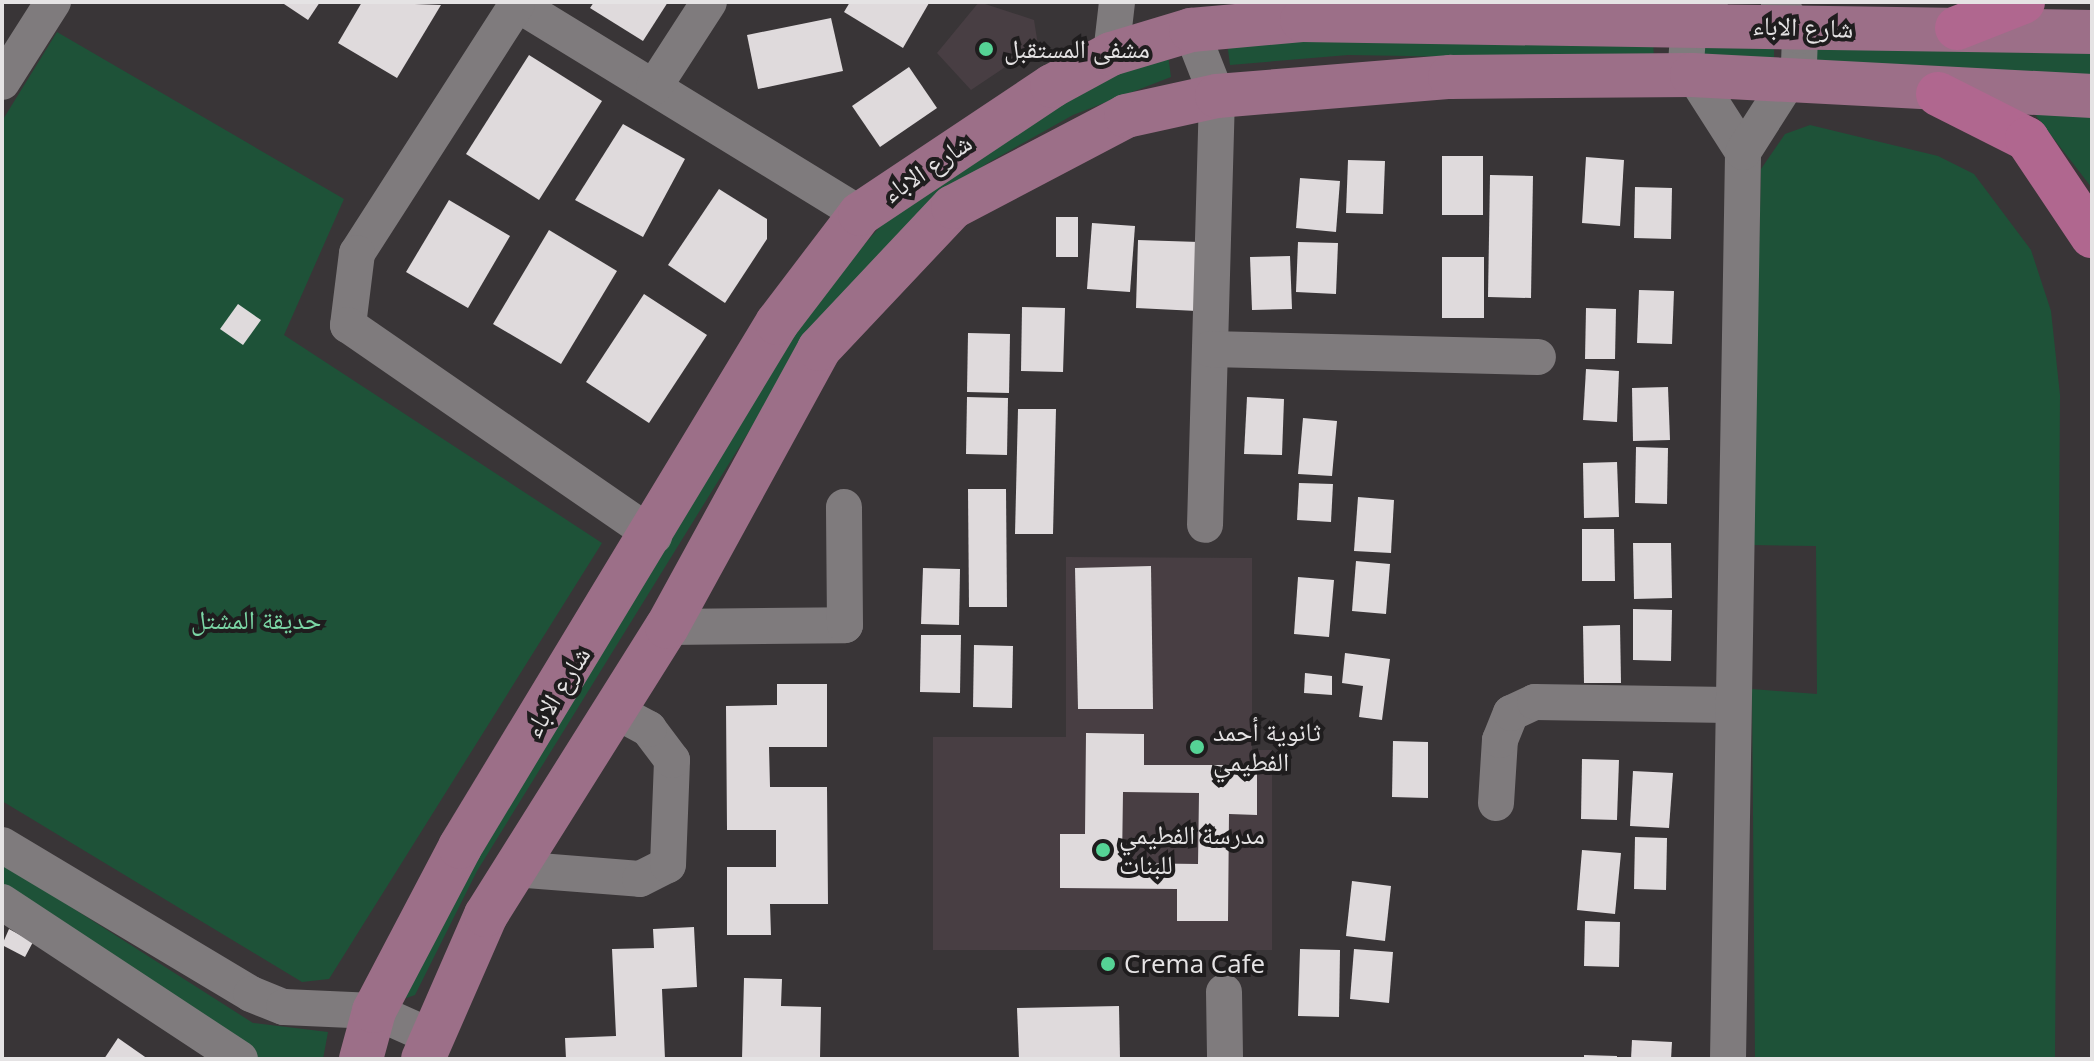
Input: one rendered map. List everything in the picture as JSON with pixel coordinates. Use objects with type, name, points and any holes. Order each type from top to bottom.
[{"type":"highway","points":[[1957,28],[2023,2]]},
{"type":"highway","points":[[1938,94],[2027,139],[2092,236]]},
{"type":"main road","name":"شارع الاباء","points":[[361,1059],[374,1011],[460,847],[654,536],[777,323],[860,214],[1111,54],[1191,30],[1416,11],[1788,14],[1957,28],[2092,32]]},
{"type":"main road","name":"شارع الاباء","points":[[427,1047],[514,869],[667,627],[819,349],[905,251],[953,207],[1126,116],[1217,96],[1450,77],[1692,75],[1938,94],[2092,96]]},
{"type":"street","points":[[2,82],[53,2]]},
{"type":"street","points":[[654,87],[709,2]]},
{"type":"street","points":[[1111,54],[1117,2]]},
{"type":"street","points":[[654,536],[348,325],[357,253],[516,3],[860,214]]},
{"type":"street","points":[[1700,13],[1683,50],[1692,75],[1743,152]]},
{"type":"street","points":[[1728,1059],[1729,705],[1743,152],[1790,82],[1801,55],[1788,14]]},
{"type":"street","points":[[1191,30],[1217,96],[1205,525]]},
{"type":"street","points":[[1210,349],[1538,357]]},
{"type":"street","points":[[667,627],[845,625],[844,507]]},
{"type":"street","points":[[1496,803],[1500,740],[1511,713],[1535,702],[1729,705]]},
{"type":"street","points":[[514,869],[640,879],[668,865],[672,760],[649,729],[615,711]]},
{"type":"street","points":[[2,845],[251,994],[284,1007],[374,1011],[427,1047]]},
{"type":"street","points":[[2,902],[240,1059]]},
{"type":"street","points":[[1224,992],[1225,1059]]},
{"type":"shaded area","name":"مشفى المستقبل","points":[[979,2],[1034,20],[1038,45],[971,90],[937,53]]},
{"type":"shaded area","name":"مدرسة الفطيمي للبنات","points":[[1066,557],[1252,558],[1252,750],[1272,750],[1272,950],[933,950],[933,737],[1066,737]]},
{"type":"green space","name":"حديقة المشتل","points":[[57,32],[344,199],[284,335],[602,543],[329,979],[302,982],[2,801],[2,121]]},
{"type":"green space","points":[[1653,40],[1654,60],[1348,55],[1230,65],[1227,42]]},
{"type":"green space","points":[[1694,42],[1774,43],[1774,68],[1694,67]]},
{"type":"green space","points":[[1816,43],[2092,48],[2092,75],[1818,69]]},
{"type":"green space","points":[[1168,55],[1171,77],[1073,115],[986,164],[906,229],[806,339],[477,871],[415,995],[398,1001],[399,980],[789,330],[892,213],[1065,95]]},
{"type":"green space","points":[[2033,112],[2092,112],[2092,188]]},
{"type":"green space","points":[[1810,125],[1938,156],[1974,174],[2031,250],[2051,311],[2060,395],[2055,1059],[1755,1059],[1752,689],[1817,694],[1816,546],[1752,545],[1761,169],[1785,134]]},
{"type":"green space","points":[[2,863],[253,1023],[328,1032],[323,1059],[254,1059],[2,892]]},
{"type":"building","points":[[281,2],[320,2],[308,20]]},
{"type":"building","points":[[362,2],[441,5],[397,78],[338,43]]},
{"type":"building","points":[[594,2],[668,2],[643,41],[590,8]]},
{"type":"building","points":[[850,2],[929,3],[903,48],[844,12]]},
{"type":"building","points":[[831,18],[843,71],[758,89],[747,35]]},
{"type":"building","points":[[529,55],[602,101],[539,200],[466,154]]},
{"type":"building","points":[[909,67],[937,108],[880,147],[852,106]]},
{"type":"building","points":[[623,124],[685,159],[643,237],[575,200]]},
{"type":"building","points":[[1442,156],[1483,156],[1483,215],[1442,215]]},
{"type":"building","points":[[1586,157],[1624,160],[1620,226],[1582,223]]},
{"type":"building","points":[[1348,160],[1385,161],[1383,214],[1346,213]]},
{"type":"building","points":[[1490,175],[1533,176],[1531,298],[1488,297]]},
{"type":"building","points":[[1300,178],[1340,181],[1336,232],[1296,228]]},
{"type":"building","points":[[1635,187],[1672,188],[1671,239],[1634,238]]},
{"type":"building","points":[[719,189],[767,219],[767,239],[725,303],[668,265]]},
{"type":"building","points":[[449,200],[510,236],[468,308],[406,272]]},
{"type":"building","points":[[1056,217],[1078,217],[1078,257],[1056,257]]},
{"type":"building","points":[[1092,223],[1135,226],[1130,292],[1087,289]]},
{"type":"building","points":[[549,230],[617,271],[561,364],[493,324]]},
{"type":"building","points":[[1138,240],[1199,242],[1197,311],[1136,308]]},
{"type":"building","points":[[1298,242],[1338,243],[1336,294],[1296,292]]},
{"type":"building","points":[[1290,256],[1292,309],[1252,310],[1250,257]]},
{"type":"building","points":[[1442,257],[1484,257],[1484,318],[1442,318]]},
{"type":"building","points":[[1639,290],[1674,291],[1672,344],[1637,343]]},
{"type":"building","points":[[644,294],[707,335],[649,423],[586,382]]},
{"type":"building","points":[[238,304],[261,320],[243,345],[220,329]]},
{"type":"building","points":[[1022,307],[1065,308],[1063,372],[1021,371]]},
{"type":"building","points":[[1586,308],[1616,309],[1615,359],[1585,359]]},
{"type":"building","points":[[968,333],[1010,334],[1009,393],[967,392]]},
{"type":"building","points":[[1586,369],[1619,371],[1617,422],[1583,420]]},
{"type":"building","points":[[1668,387],[1670,440],[1633,441],[1632,388]]},
{"type":"building","points":[[967,397],[1008,398],[1007,455],[966,454]]},
{"type":"building","points":[[1247,397],[1284,399],[1282,455],[1244,454]]},
{"type":"building","points":[[1018,409],[1056,409],[1053,534],[1015,534]]},
{"type":"building","points":[[1303,418],[1337,421],[1332,476],[1298,474]]},
{"type":"building","points":[[1636,447],[1668,448],[1667,504],[1635,503]]},
{"type":"building","points":[[1617,462],[1619,517],[1584,518],[1583,463]]},
{"type":"building","points":[[1299,483],[1333,484],[1331,522],[1297,520]]},
{"type":"building","points":[[968,489],[1006,489],[1007,607],[969,607]]},
{"type":"building","points":[[1358,497],[1394,500],[1391,553],[1354,551]]},
{"type":"building","points":[[1582,529],[1614,529],[1615,581],[1582,581]]},
{"type":"building","points":[[1633,543],[1671,543],[1672,598],[1634,599]]},
{"type":"building","points":[[1356,561],[1390,564],[1386,614],[1352,611]]},
{"type":"building","points":[[1151,566],[1153,709],[1078,709],[1075,568]]},
{"type":"building","points":[[923,568],[960,569],[959,625],[921,624]]},
{"type":"building","points":[[1298,577],[1334,580],[1329,637],[1294,634]]},
{"type":"building","points":[[1633,609],[1672,610],[1671,661],[1633,660]]},
{"type":"building","points":[[1620,625],[1621,683],[1584,683],[1583,626]]},
{"type":"building","points":[[921,635],[961,635],[960,693],[920,692]]},
{"type":"building","points":[[974,645],[1013,646],[1012,708],[973,707]]},
{"type":"building","points":[[1345,653],[1390,659],[1382,720],[1359,717],[1363,686],[1342,683]]},
{"type":"building","points":[[1305,673],[1332,676],[1332,695],[1304,693]]},
{"type":"building","points":[[777,684],[827,684],[827,747],[769,747],[770,787],[827,787],[828,904],[770,904],[771,935],[727,935],[727,867],[776,867],[776,830],[727,830],[726,706],[777,705]]},
{"type":"building","points":[[1086,733],[1144,734],[1144,765],[1257,765],[1257,815],[1229,814],[1228,921],[1177,921],[1177,889],[1060,888],[1060,834],[1085,834]],"holes":[[[1123,792],[1199,793],[1198,864],[1122,863]]]},
{"type":"building","points":[[1393,741],[1428,742],[1428,798],[1392,797]]},
{"type":"building","points":[[1582,759],[1619,760],[1617,820],[1581,819]]},
{"type":"building","points":[[1633,771],[1673,773],[1669,828],[1630,826]]},
{"type":"building","points":[[1635,837],[1667,838],[1666,890],[1634,889]]},
{"type":"building","points":[[1582,850],[1621,853],[1615,914],[1577,910]]},
{"type":"building","points":[[1352,881],[1391,886],[1385,941],[1346,936]]},
{"type":"building","points":[[1585,921],[1620,922],[1619,967],[1584,966]]},
{"type":"building","points":[[694,927],[697,987],[662,989],[665,1059],[566,1059],[565,1038],[616,1036],[612,949],[654,948],[653,929]]},
{"type":"building","points":[[9,929],[33,942],[25,957],[2,945]]},
{"type":"building","points":[[1300,949],[1340,950],[1339,1017],[1298,1016]]},
{"type":"building","points":[[1354,949],[1393,952],[1389,1003],[1350,999]]},
{"type":"building","points":[[744,978],[782,979],[781,1006],[821,1007],[820,1059],[742,1059]]},
{"type":"building","points":[[1119,1006],[1120,1059],[1019,1059],[1017,1008]]},
{"type":"building","points":[[118,1038],[148,1059],[104,1059]]},
{"type":"building","points":[[1632,1040],[1672,1042],[1671,1059],[1631,1059]]},
{"type":"building","points":[[1584,1055],[1617,1056],[1617,1059],[1584,1059]]},
{"type":"place","name":"مشفى المستقبل","points":[[986,49]]},
{"type":"place","name":"ثانوية أحمد الفطيمي","points":[[1197,747]]},
{"type":"place","name":"مدرسة الفطيمي للبنات","points":[[1103,850]]},
{"type":"place","name":"Crema Cafe","points":[[1108,964]]}]
